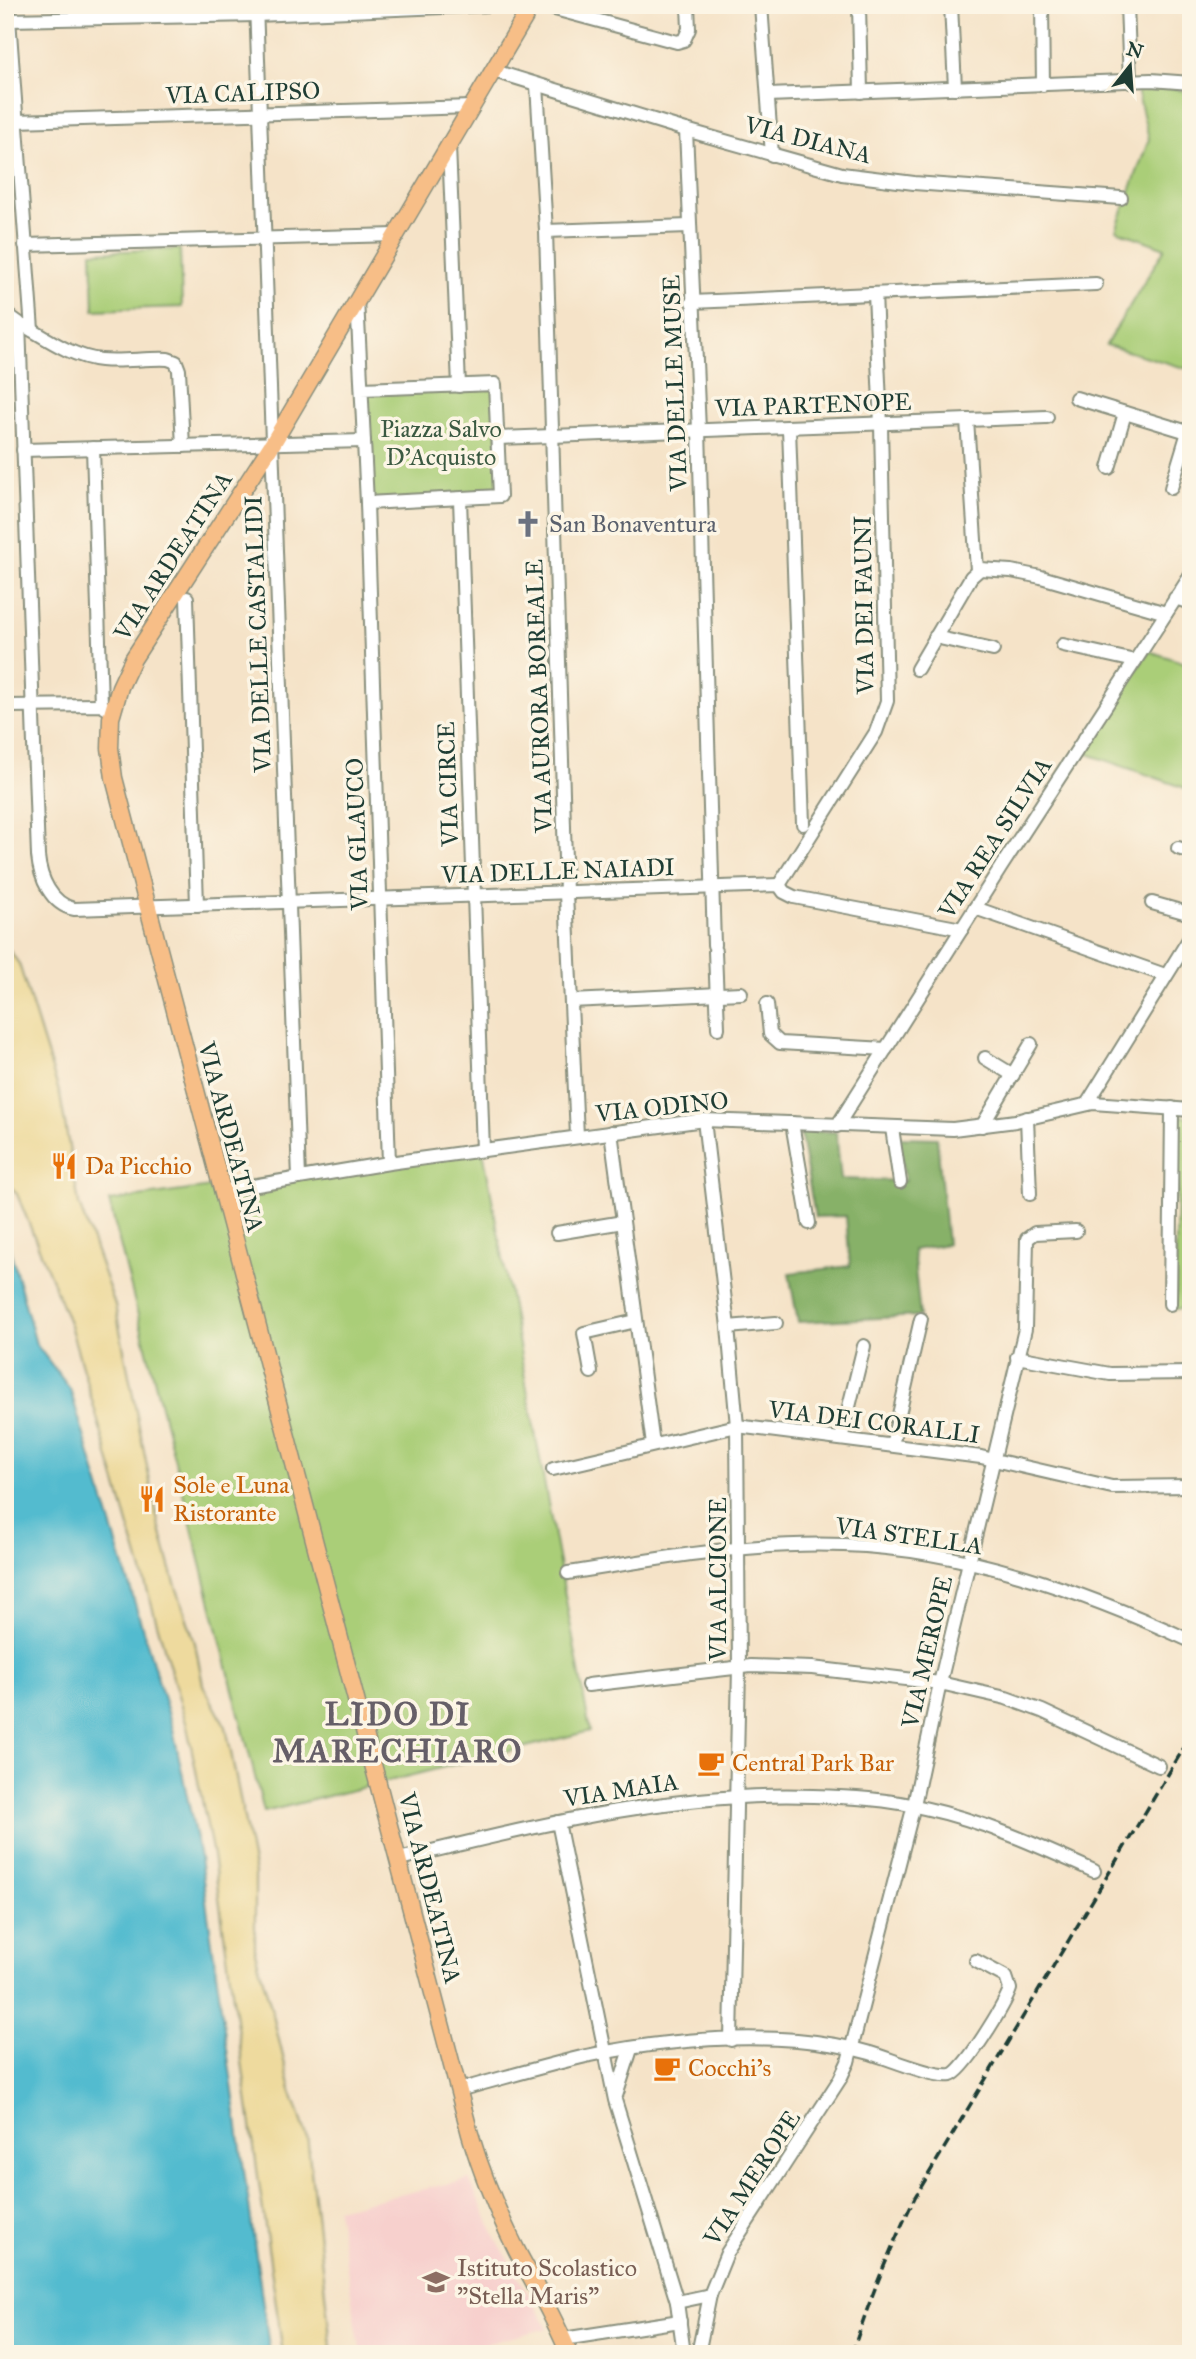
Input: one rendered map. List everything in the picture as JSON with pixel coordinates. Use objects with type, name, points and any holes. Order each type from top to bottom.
[{"type":"main road","name":"VIA ARDEATINA","points":[[532,5],[273,443],[143,642],[107,708],[112,769],[477,2158],[493,2199],[566,2346]]},
{"type":"street","points":[[8,5],[9,84],[16,121],[32,330]]},
{"type":"street","points":[[9,20],[256,10],[490,5]]},
{"type":"street","points":[[540,5],[677,43],[684,40],[688,32],[688,5]]},
{"type":"street","points":[[761,5],[772,155]]},
{"type":"street","points":[[859,5],[861,92]]},
{"type":"street","points":[[951,5],[955,88]]},
{"type":"street","points":[[1042,5],[1043,85]]},
{"type":"street","points":[[1127,5],[1130,82]]},
{"type":"street","name":"VIA DELLE CASTALIDI","points":[[256,10],[299,1178]]},
{"type":"street","name":"VIA DIANA","points":[[494,71],[816,168],[869,178],[1121,198]]},
{"type":"street","points":[[768,95],[1162,80],[1191,83]]},
{"type":"street","name":"VIA AURORA BOREALE","points":[[537,86],[546,231],[566,893],[577,1136]]},
{"type":"street","name":"VIA CALIPSO","points":[[16,121],[472,107]]},
{"type":"street","name":"VIA DELLE MUSE","points":[[686,130],[699,430],[718,1028]]},
{"type":"street","points":[[449,146],[459,386]]},
{"type":"street","points":[[546,231],[689,226]]},
{"type":"street","points":[[25,246],[396,235]]},
{"type":"street","points":[[692,302],[1096,284]]},
{"type":"street","name":"VIA DEI FAUNI","points":[[779,885],[876,732],[886,707],[888,691],[881,425],[875,295]]},
{"type":"street","points":[[357,299],[367,503],[500,496],[495,384],[362,389]]},
{"type":"street","points":[[5,313],[70,351],[94,358],[165,359],[176,362],[179,370],[183,446]]},
{"type":"street","name":"VIA DELLE NAIADI","points":[[19,323],[38,856],[50,892],[62,904],[71,908],[197,905],[779,885],[784,892],[794,897],[962,929]]},
{"type":"street","points":[[1076,398],[1189,433],[1171,488]]},
{"type":"street","points":[[1109,468],[1125,413]]},
{"type":"street","name":"VIA PARTENOPE","points":[[497,438],[881,425],[1047,416]]},
{"type":"street","points":[[967,420],[977,570]]},
{"type":"street","points":[[789,428],[803,824]]},
{"type":"street","points":[[23,450],[365,441]]},
{"type":"street","points":[[5,706],[107,708],[93,448]]},
{"type":"street","name":"VIA CIRCE","points":[[460,499],[483,1150]]},
{"type":"street","name":"VIA GLAUCO","points":[[367,503],[389,1163]]},
{"type":"street","points":[[917,669],[977,570],[988,568],[1033,575],[1166,613]]},
{"type":"street","name":"VIA REA SILVIA","points":[[837,1126],[1191,575]]},
{"type":"street","points":[[187,598],[197,905]]},
{"type":"street","points":[[1175,598],[1191,604]]},
{"type":"street","points":[[935,637],[993,650]]},
{"type":"street","points":[[1063,645],[1135,661]]},
{"type":"street","points":[[1178,848],[1191,852]]},
{"type":"street","points":[[1152,903],[1191,915]]},
{"type":"street","points":[[975,908],[1165,975]]},
{"type":"street","points":[[1087,1104],[1191,936]]},
{"type":"street","points":[[571,1000],[741,993]]},
{"type":"street","points":[[767,1004],[769,1031],[778,1042],[886,1049]]},
{"type":"street","points":[[982,1126],[1031,1044]]},
{"type":"street","points":[[985,1058],[1013,1074]]},
{"type":"street","name":"VIA ODINO","points":[[222,1191],[389,1163],[704,1120],[953,1129],[1027,1118],[1087,1104],[1191,1110]]},
{"type":"street","points":[[1170,1304],[1172,1108]]},
{"type":"street","points":[[1027,1118],[1030,1194]]},
{"type":"street","name":"VIA ALCIONE","points":[[704,1120],[737,1426],[739,1667],[731,2040]]},
{"type":"street","points":[[792,1123],[809,1223]]},
{"type":"street","points":[[892,1128],[900,1182]]},
{"type":"street","points":[[611,1132],[653,1445]]},
{"type":"street","points":[[557,1233],[623,1222]]},
{"type":"street","name":"VIA MEROPE","points":[[698,2354],[710,2295],[724,2259],[840,2079],[852,2049],[914,1805],[1027,1313],[1027,1239],[1035,1233],[1076,1231]]},
{"type":"street","points":[[892,1445],[920,1319]]},
{"type":"street","points":[[590,1372],[584,1333],[636,1321]]},
{"type":"street","points":[[728,1327],[776,1323]]},
{"type":"street","points":[[841,1439],[864,1346]]},
{"type":"street","points":[[1017,1357],[1110,1374],[1191,1373]]},
{"type":"street","name":"VIA DEI CORALLI","points":[[553,1469],[737,1426],[993,1459],[1112,1487],[1191,1486]]},
{"type":"street","name":"VIA STELLA","points":[[568,1573],[740,1548],[850,1545],[968,1562],[1101,1602],[1191,1641]]},
{"type":"street","points":[[587,1685],[739,1667],[812,1668],[940,1683],[1006,1698],[1042,1711],[1159,1766]]},
{"type":"street","name":"VIA MAIA","points":[[399,1859],[558,1822],[654,1804],[737,1796],[825,1796],[914,1805],[957,1816],[1008,1833],[1094,1871]]},
{"type":"street","points":[[558,1822],[615,2100],[677,2302],[684,2354]]},
{"type":"street","points":[[458,2090],[607,2053],[731,2040],[795,2040],[852,2049],[935,2074],[953,2074],[965,2065],[1010,1989],[1006,1977],[976,1961]]},
{"type":"street","points":[[615,2100],[631,2049]]},
{"type":"street","points":[[677,2302],[710,2295]]},
{"type":"street","points":[[566,2346],[680,2321]]},
{"type":"shaded area","name":"Istituto Scolastico \"Stella Maris\"","points":[[469,2179],[495,2236],[548,2328],[446,2354],[361,2354],[337,2209]]},
{"type":"green space","points":[[1173,88],[1191,93],[1191,370],[1106,345],[1165,248],[1116,230],[1149,139],[1137,90]]},
{"type":"green space","points":[[180,249],[182,307],[94,310],[92,252]]},
{"type":"green space","name":"Piazza Salvo D'Acquisto","points":[[495,384],[500,496],[367,503],[362,389]]},
{"type":"green space","points":[[1149,651],[1191,665],[1191,790],[1082,752]]},
{"type":"green space","points":[[1178,1116],[1191,1117],[1191,1308],[1175,1309]]},
{"type":"green space","points":[[800,1131],[836,1132],[841,1179],[905,1181],[899,1137],[937,1138],[947,1244],[913,1250],[920,1316],[798,1322],[789,1273],[850,1266],[846,1216],[815,1217]]},
{"type":"green space","points":[[483,1150],[590,1731],[264,1812],[109,1201]]},
{"type":"sand","points":[[5,944],[19,964],[60,1095],[79,1204],[115,1305],[158,1522],[195,1643],[203,1685],[226,1727],[255,1874],[255,1952],[291,2090],[307,2136],[332,2354],[283,2354],[213,1855],[187,1726],[70,1325],[17,1194],[5,1180]]},
{"type":"water","points":[[5,1231],[36,1344],[70,1389],[173,1729],[200,1858],[270,2354],[5,2354]]},
{"type":"railway","points":[[852,2354],[865,2314],[915,2197],[1191,1736]]},
{"type":"place","name":"San Bonaventura","points":[[528,524]]},
{"type":"place","name":"Da Picchio","points":[[64,1166]]},
{"type":"place","name":"Sole e Luna Ristorante","points":[[152,1499]]},
{"type":"place","name":"Central Park Bar","points":[[711,1763]]},
{"type":"place","name":"Cocchi’s","points":[[667,2068]]},
{"type":"place","name":"Istituto Scolastico \"Stella Maris\"","points":[[436,2282]]},
{"type":"district","name":"LIDO DI MARECHIARO","points":[[398,1732]]}]
